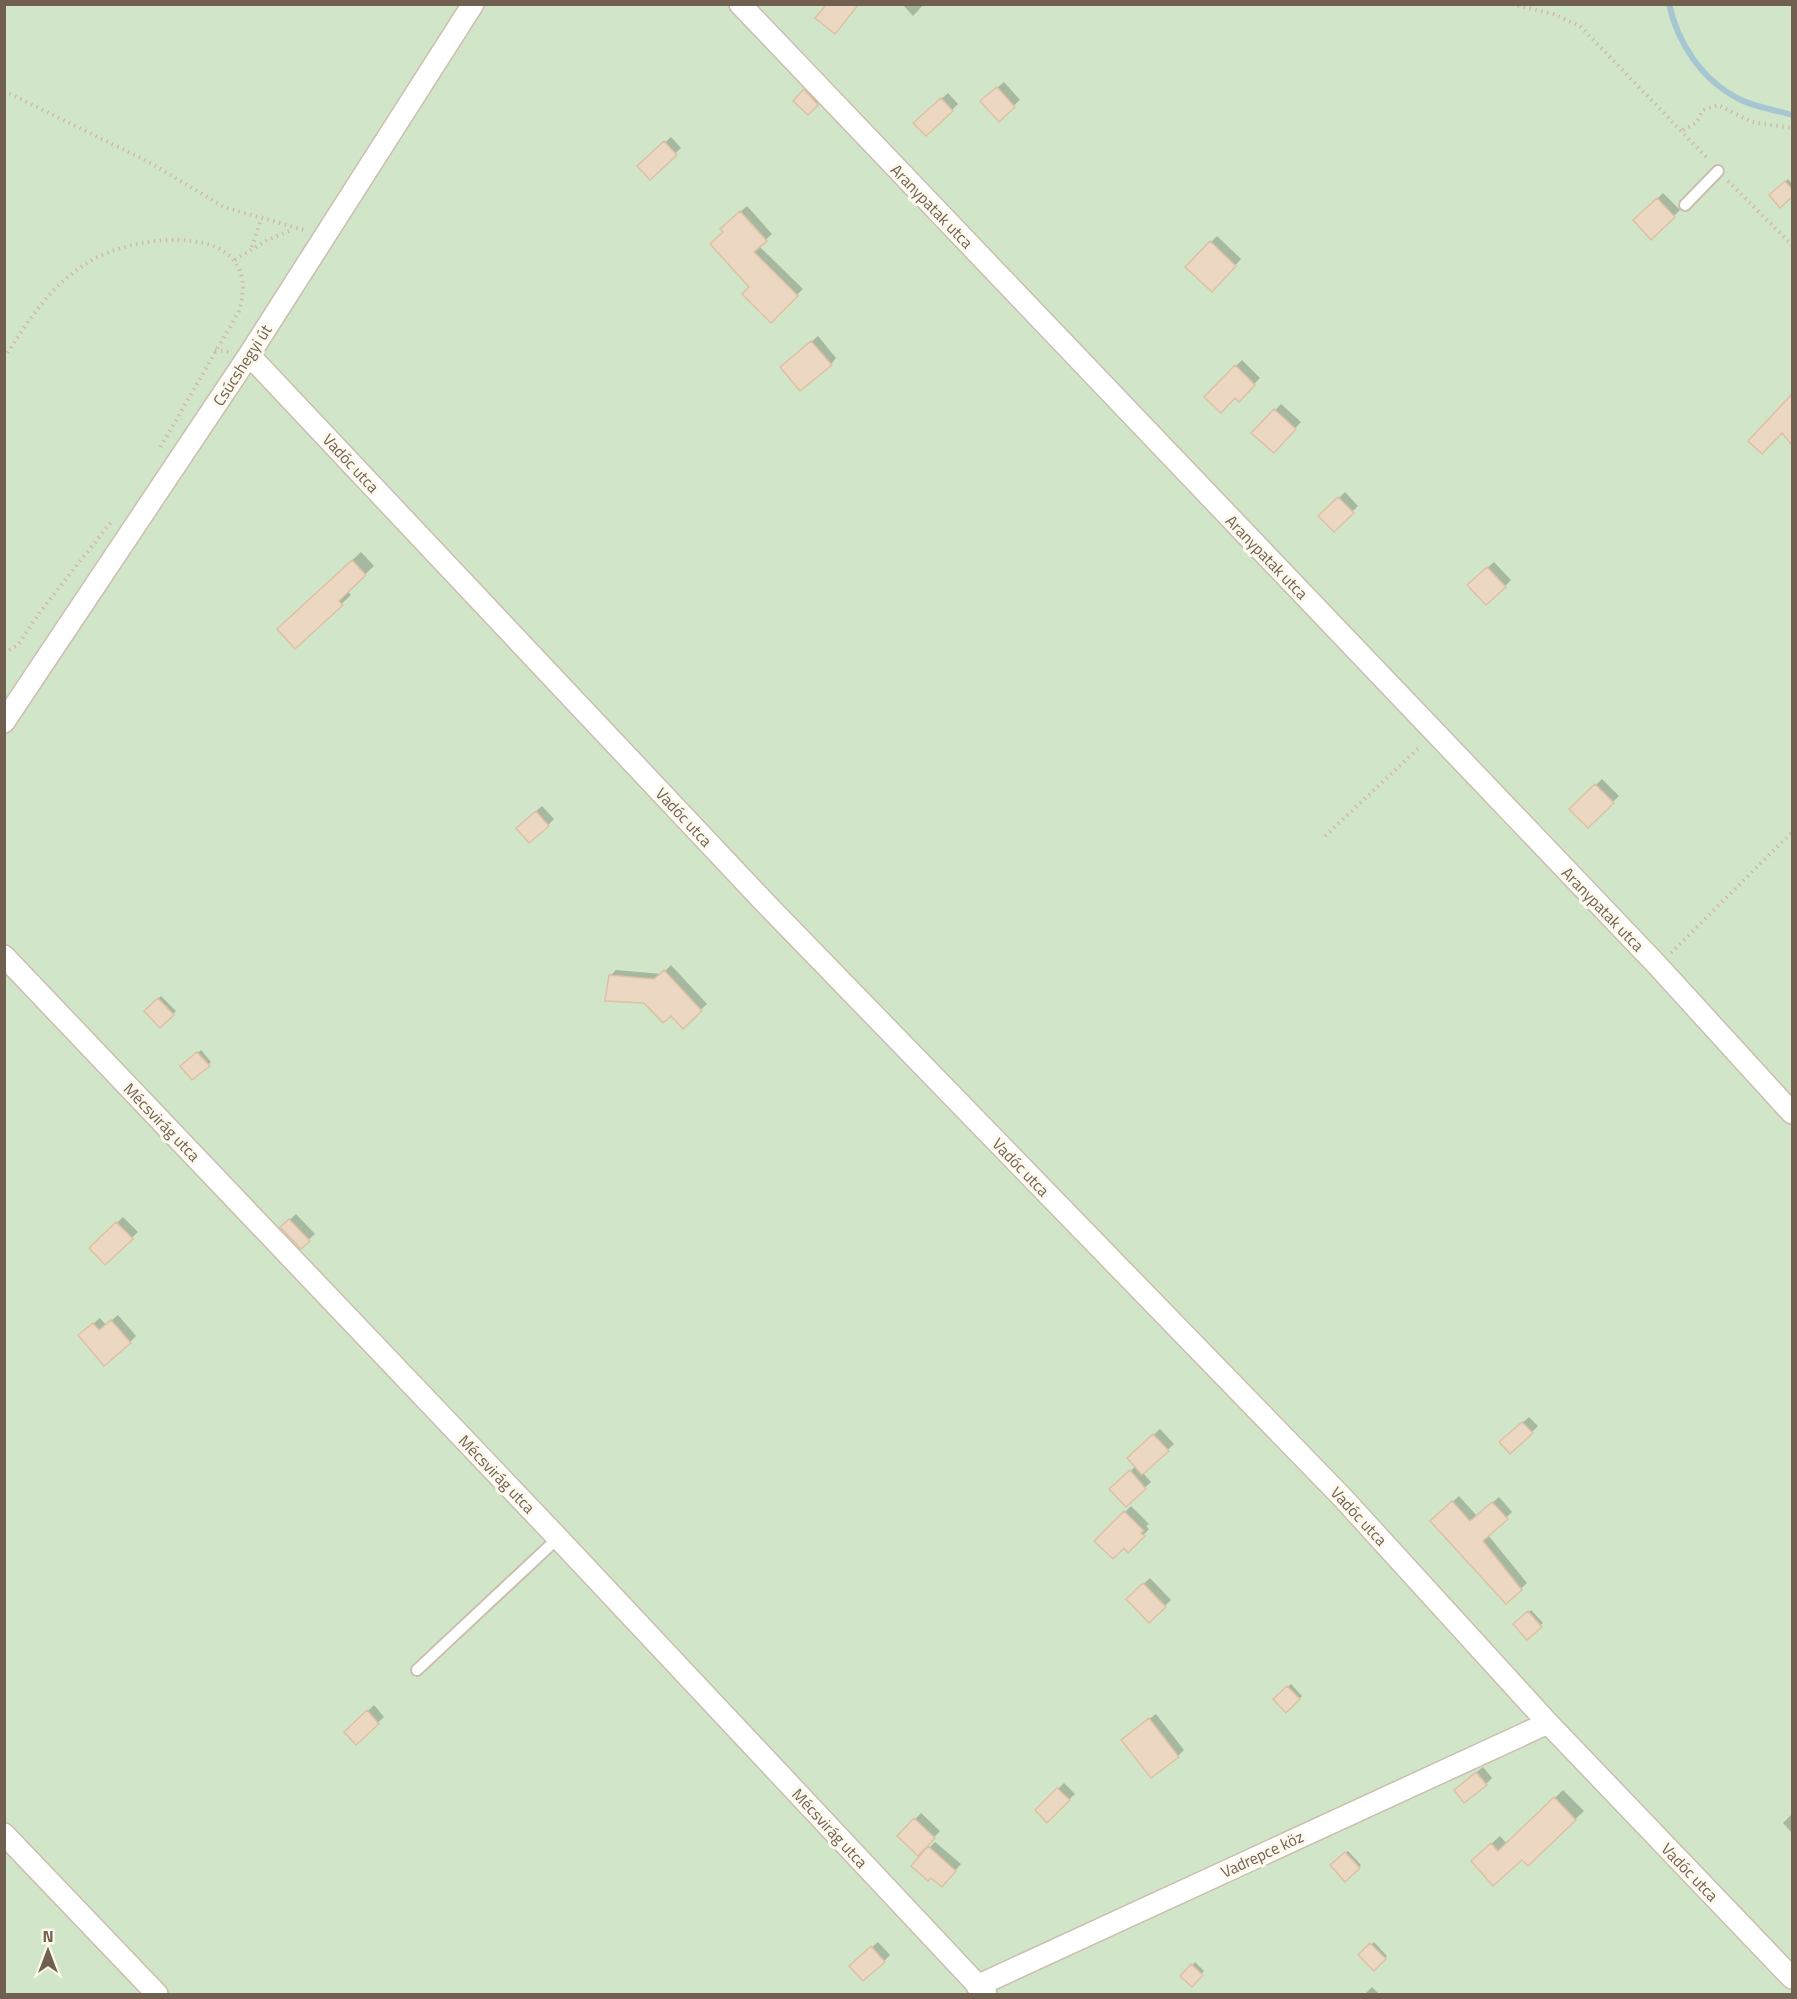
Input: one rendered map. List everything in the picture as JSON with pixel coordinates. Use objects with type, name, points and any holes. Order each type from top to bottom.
[{"type":"street","name":"Csúcshegyi út","points":[[4,722],[249,355],[473,4]]},
{"type":"street","name":"Aranypatak utca","points":[[740,4],[1658,966],[1792,1113]]},
{"type":"street","name":"Vadóc utca","points":[[249,355],[769,907],[1342,1497],[1548,1723],[1792,1978]]},
{"type":"street","name":"Mécsvirág utca","points":[[4,956],[558,1538],[981,1990]]},
{"type":"street","name":"Vadrepce köz","points":[[981,1990],[1548,1723]]},
{"type":"street","points":[[4,1834],[157,1995]]},
{"type":"lane","points":[[1684,205],[1718,171]]},
{"type":"lane","points":[[417,1670],[558,1538]]},
{"type":"path","points":[[1512,4],[1560,16],[1580,26],[1683,130],[1718,171],[1792,244]]},
{"type":"path","points":[[4,91],[147,160],[224,207],[294,230],[326,232]]},
{"type":"path","points":[[1683,130],[1696,123],[1703,110],[1718,105],[1752,122],[1792,128]]},
{"type":"path","points":[[252,248],[261,219]]},
{"type":"path","points":[[235,260],[252,248],[294,230]]},
{"type":"path","points":[[4,358],[48,294],[75,272],[106,253],[147,242],[193,241],[222,249],[235,260],[243,286],[239,311],[156,454]]},
{"type":"path","points":[[4,653],[18,645],[40,612],[115,517]]},
{"type":"path","points":[[1325,836],[1435,733]]},
{"type":"path","points":[[1683,940],[1792,832]]},
{"type":"green space","points":[[5,5],[1792,5],[1792,1994],[5,1994]]},
{"type":"building","points":[[827,4],[859,4],[835,34],[815,18]]},
{"type":"building","points":[[997,87],[1015,107],[999,122],[980,101]]},
{"type":"building","points":[[804,89],[818,105],[808,115],[793,101]]},
{"type":"building","points":[[941,98],[953,111],[926,136],[913,123]]},
{"type":"building","points":[[664,141],[677,155],[650,180],[637,166]]},
{"type":"building","points":[[1785,181],[1792,189],[1792,197],[1780,208],[1769,195]]},
{"type":"building","points":[[1657,198],[1675,217],[1651,240],[1633,220]]},
{"type":"building","points":[[740,211],[767,241],[754,252],[798,296],[771,323],[742,294],[749,287],[710,244],[723,232],[720,229]]},
{"type":"building","points":[[1210,241],[1236,266],[1212,292],[1185,267]]},
{"type":"building","points":[[811,341],[832,365],[800,391],[780,367]]},
{"type":"building","points":[[1235,365],[1255,385],[1239,402],[1235,398],[1221,413],[1204,397]]},
{"type":"building","points":[[1792,394],[1792,445],[1782,433],[1762,454],[1748,441]]},
{"type":"building","points":[[1274,409],[1296,429],[1274,453],[1251,433]]},
{"type":"building","points":[[1338,497],[1354,513],[1334,532],[1318,516]]},
{"type":"building","points":[[352,560],[366,575],[339,601],[343,605],[295,649],[277,629]]},
{"type":"building","points":[[1487,567],[1506,587],[1486,605],[1467,585]]},
{"type":"building","points":[[1595,784],[1614,803],[1588,828],[1569,809]]},
{"type":"building","points":[[536,811],[549,826],[529,843],[516,828]]},
{"type":"building","points":[[664,970],[702,1011],[683,1029],[671,1016],[663,1023],[644,1003],[605,1001],[609,975],[654,979]]},
{"type":"building","points":[[158,998],[174,1015],[160,1028],[144,1011]]},
{"type":"building","points":[[197,1052],[210,1066],[192,1080],[180,1066]]},
{"type":"building","points":[[289,1219],[310,1241],[301,1249],[280,1227]]},
{"type":"building","points":[[116,1222],[133,1239],[105,1265],[89,1248]]},
{"type":"building","points":[[111,1320],[131,1343],[104,1366],[78,1335],[93,1323],[99,1330]]},
{"type":"building","points":[[1522,1422],[1533,1433],[1510,1454],[1499,1442]]},
{"type":"building","points":[[1153,1434],[1169,1451],[1142,1475],[1127,1458]]},
{"type":"building","points":[[1130,1470],[1146,1489],[1126,1507],[1109,1489]]},
{"type":"building","points":[[1452,1501],[1470,1521],[1492,1502],[1508,1519],[1483,1541],[1522,1590],[1506,1604],[1430,1521]]},
{"type":"building","points":[[1124,1511],[1144,1531],[1141,1533],[1145,1536],[1128,1553],[1124,1548],[1113,1559],[1094,1541]]},
{"type":"building","points":[[1143,1583],[1166,1607],[1149,1623],[1126,1599]]},
{"type":"building","points":[[1528,1611],[1542,1627],[1527,1640],[1513,1624]]},
{"type":"building","points":[[1287,1686],[1300,1699],[1286,1713],[1273,1699]]},
{"type":"building","points":[[367,1710],[379,1724],[356,1745],[344,1732]]},
{"type":"building","points":[[1149,1718],[1179,1757],[1151,1778],[1121,1740]]},
{"type":"building","points":[[1476,1772],[1487,1785],[1464,1803],[1454,1790]]},
{"type":"building","points":[[1057,1788],[1070,1800],[1047,1823],[1035,1810]]},
{"type":"building","points":[[1554,1797],[1576,1820],[1528,1866],[1522,1860],[1493,1886],[1471,1861],[1491,1843],[1498,1851]]},
{"type":"building","points":[[914,1818],[935,1838],[918,1856],[897,1836]]},
{"type":"building","points":[[928,1846],[956,1871],[942,1887],[931,1878],[928,1881],[911,1866]]},
{"type":"building","points":[[1345,1852],[1360,1868],[1345,1882],[1330,1865]]},
{"type":"building","points":[[1370,1943],[1386,1959],[1374,1971],[1358,1955]]},
{"type":"building","points":[[871,1946],[885,1962],[863,1981],[849,1966]]},
{"type":"building","points":[[1191,1964],[1203,1975],[1192,1987],[1180,1976]]},
{"type":"waterway","points":[[1669,4],[1685,47],[1714,82],[1745,102],[1792,115]]}]
